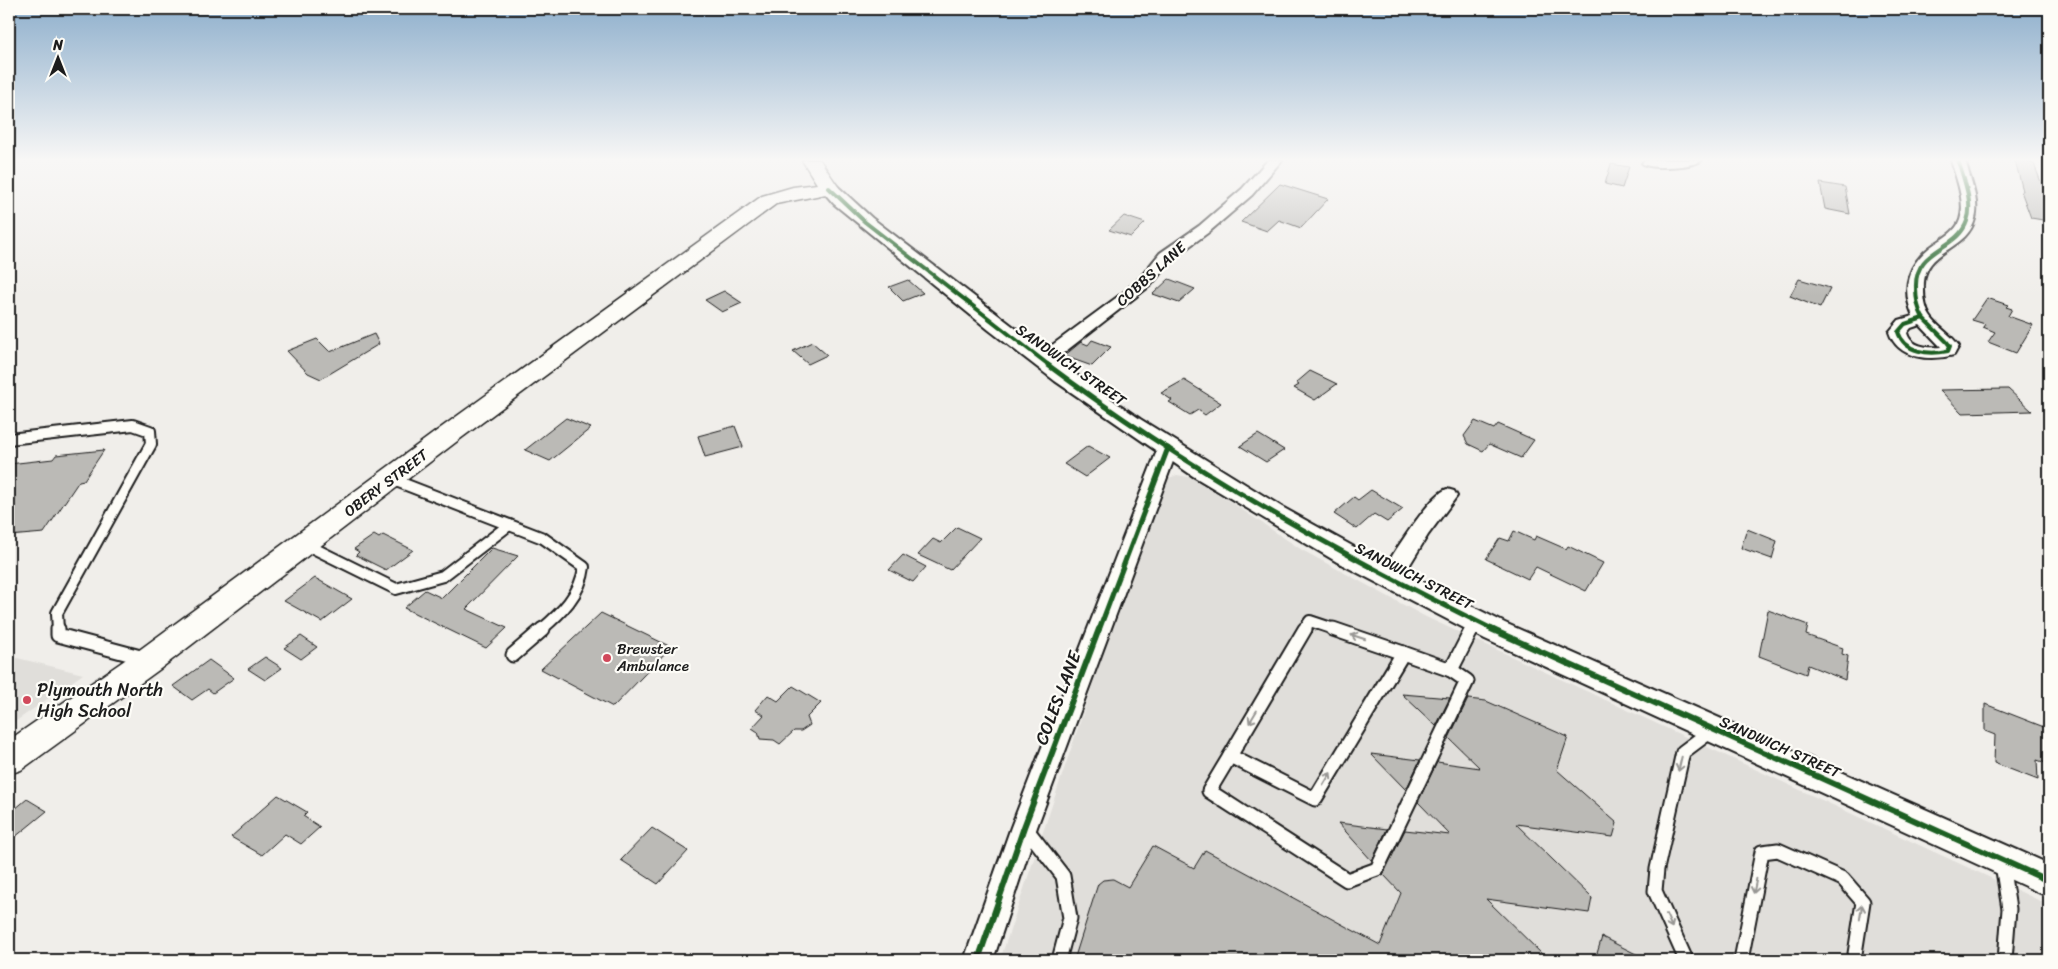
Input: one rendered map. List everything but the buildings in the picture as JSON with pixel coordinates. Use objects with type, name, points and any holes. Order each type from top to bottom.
[{"type":"main road","name":"OBERY STREET","points":[[9,759],[149,660],[762,205]]},
{"type":"street","name":"SANDWICH STREET","points":[[856,205],[970,306],[1042,361],[1168,448],[1278,517],[1390,578],[1476,621],[1712,730],[2049,881]]},
{"type":"street","name":"COBBS LANE","points":[[1042,361],[1130,295],[1145,282],[1166,256],[1204,229],[1231,205]]},
{"type":"street","points":[[1923,318],[1915,290],[1915,274],[1928,254],[1954,238],[1970,215],[1970,205]]},
{"type":"street","name":"COLES LANE","points":[[978,960],[1024,827],[1168,448]]},
{"type":"street","points":[[1390,578],[1421,530],[1447,496]]},
{"type":"lane","points":[[9,439],[133,425],[150,431],[151,444],[57,613],[58,635],[149,660]]},
{"type":"lane","points":[[391,479],[543,538],[584,567],[584,574],[577,592],[569,602],[513,655]]},
{"type":"lane","points":[[304,544],[396,589],[443,576],[509,525]]},
{"type":"lane","points":[[1310,621],[1404,652],[1451,670],[1467,682],[1377,869],[1347,880],[1209,791],[1310,621]]},
{"type":"lane","points":[[1451,670],[1476,621]]},
{"type":"lane","points":[[1230,756],[1315,799],[1404,652]]},
{"type":"lane","points":[[1686,960],[1655,890],[1656,869],[1683,752],[1712,730]]},
{"type":"lane","points":[[1024,827],[1063,876],[1070,918],[1059,960]]},
{"type":"lane","points":[[1741,960],[1762,852],[1778,850],[1843,879],[1862,902],[1854,960]]},
{"type":"lane","points":[[2001,859],[2009,909],[2006,960]]},
{"type":"shaded area","points":[[1177,475],[1195,478],[1302,550],[1426,617],[2049,905],[2049,960],[1000,960],[1161,481]]},
{"type":"shaded area","name":"Plymouth North High School","points":[[9,656],[83,674],[9,726]]},
{"type":"cycle path","points":[[847,205],[865,222],[996,326],[1063,376],[1132,424],[1273,514],[1346,555],[1495,631],[2049,881]]},
{"type":"cycle path","points":[[1923,318],[1918,307],[1915,279],[1920,266],[1928,256],[1960,233],[1967,222],[1970,205]]},
{"type":"cycle path","points":[[1923,318],[1947,342],[1950,346],[1948,351],[1934,353],[1918,351],[1900,339],[1898,332],[1905,324],[1923,318]]},
{"type":"cycle path","points":[[978,960],[1024,827],[1168,448]]},
{"type":"place","name":"Brewster Ambulance","points":[[607,658]]},
{"type":"place","name":"Plymouth North High School","points":[[27,700]]}]
